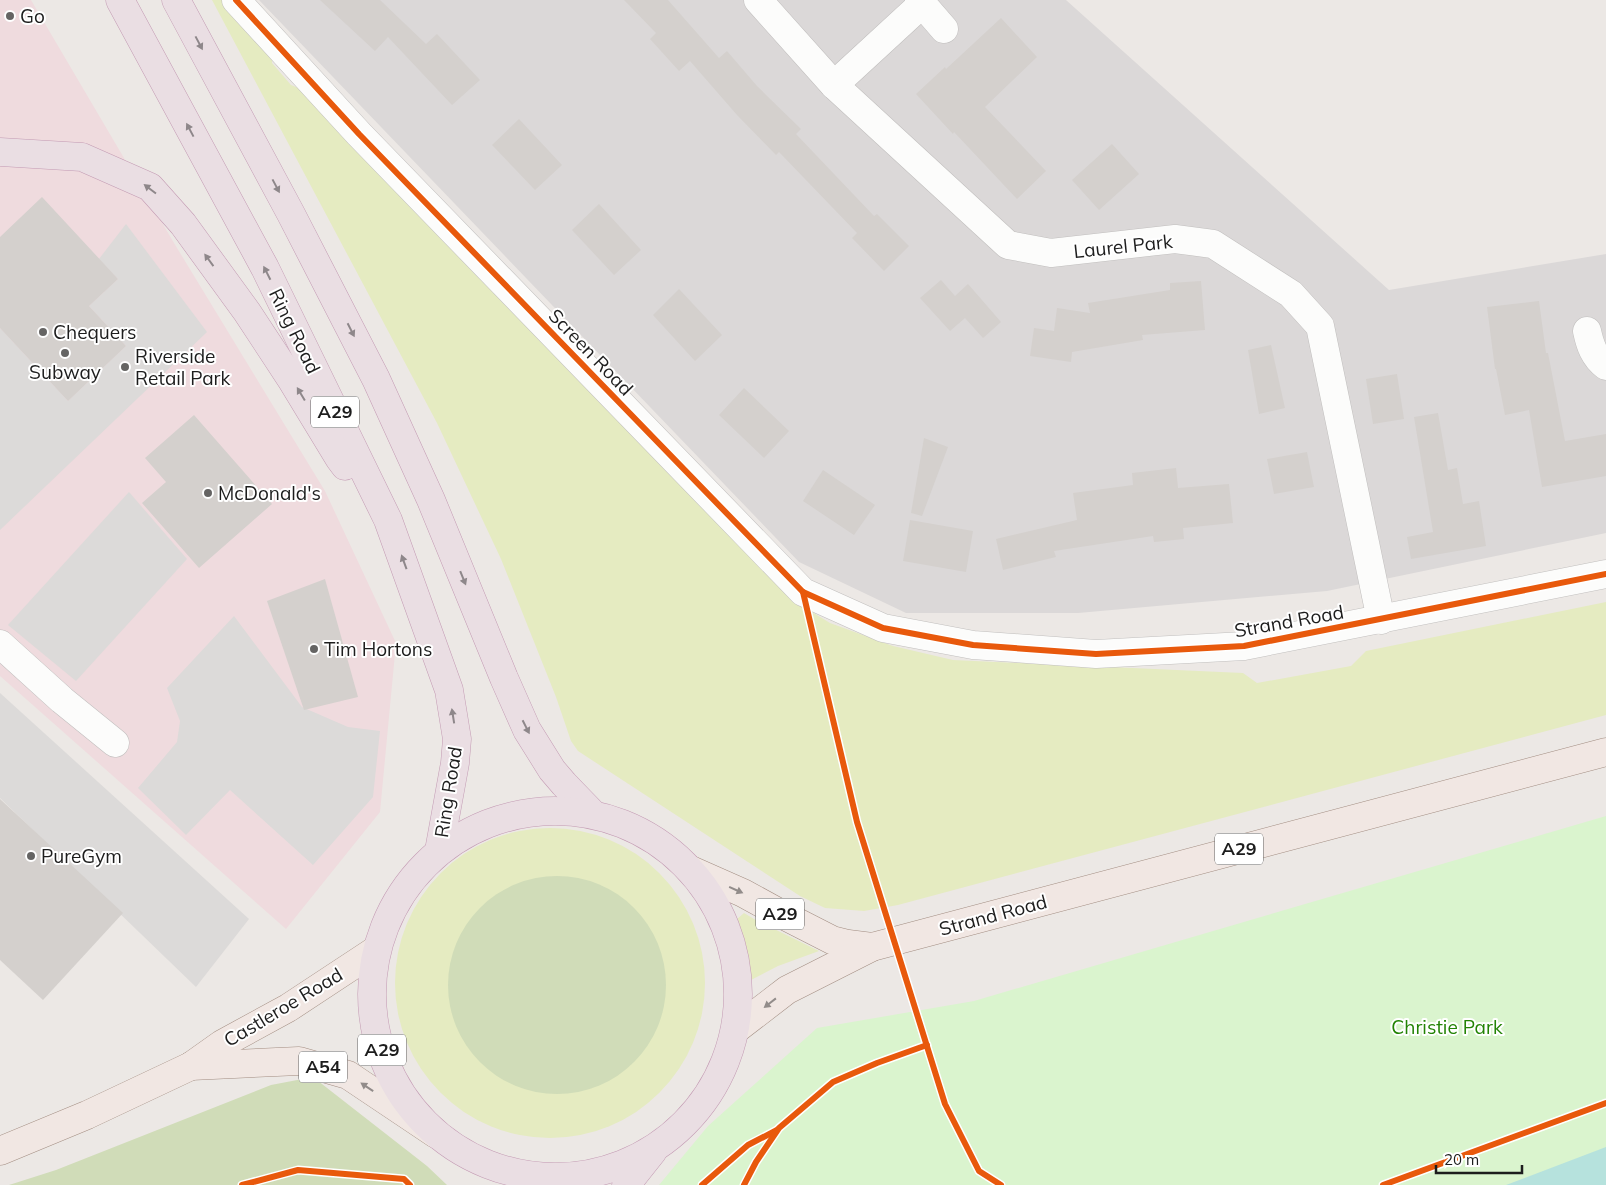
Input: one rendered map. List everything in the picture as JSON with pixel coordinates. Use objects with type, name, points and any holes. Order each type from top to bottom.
[{"type":"highway","name":"Ring Road","points":[[120,0],[265,268],[388,520],[449,690],[457,739],[455,763],[439,851]]},
{"type":"highway","name":"A29","points":[[176,0],[291,214],[376,379],[431,500],[527,730],[552,770],[592,813]]},
{"type":"highway","points":[[0,152],[82,157],[150,187],[183,224],[248,312],[339,458],[388,520]]},
{"type":"highway","name":"A29","points":[[496,1185],[466,1155],[436,1134],[410,1107],[391,1076],[376,1036],[372,993],[376,950],[399,895],[439,851],[486,823],[538,810],[592,813],[643,832],[691,870],[722,918],[738,973],[735,1030],[719,1075],[693,1114],[657,1146],[626,1185]]},
{"type":"highway","name":"A29","points":[[466,1155],[514,1173],[563,1177],[613,1168],[657,1146]]},
{"type":"main road","name":"Strand Road","points":[[735,1030],[787,990],[872,947],[1606,752]]},
{"type":"main road","name":"Strand Road","points":[[691,870],[742,892],[832,940],[872,947]]},
{"type":"main road","name":"Castleroe Road","points":[[0,1150],[87,1115],[191,1066],[222,1044],[288,1008],[376,950]]},
{"type":"main road","name":"Castleroe Road","points":[[191,1066],[299,1061],[348,1074],[436,1134]]},
{"type":"street","name":"Screen Road","points":[[236,0],[359,134],[803,592],[883,628],[973,645]]},
{"type":"street","name":"Laurel Park","points":[[758,0],[834,85],[1008,245],[1051,253],[1175,239],[1213,244],[1291,294],[1320,326],[1380,620]]},
{"type":"street","points":[[834,85],[920,2],[944,28]]},
{"type":"street","points":[[1588,330],[1590,346],[1600,362],[1606,366]]},
{"type":"street","name":"Strand Road","points":[[973,645],[1096,654],[1244,646],[1606,574]]},
{"type":"street","points":[[0,644],[62,700],[115,743]]},
{"type":"shaded area","name":"Riverside Retail Park","points":[[0,0],[31,0],[174,243],[325,491],[396,643],[380,812],[286,929],[0,676]]},
{"type":"shaded area","points":[[259,0],[1066,0],[1389,290],[1606,254],[1606,533],[1327,591],[1078,613],[906,613],[799,562]]},
{"type":"shaded area","points":[[126,224],[207,332],[0,530],[0,328],[68,401],[126,346],[89,306],[118,279],[99,259]]},
{"type":"shaded area","points":[[129,492],[187,559],[76,681],[8,625]]},
{"type":"shaded area","points":[[234,616],[302,707],[348,727],[380,731],[373,797],[313,865],[230,790],[186,835],[138,788],[177,742],[180,721],[167,688]]},
{"type":"shaded area","points":[[0,693],[249,919],[196,987],[0,798]]},
{"type":"green space","points":[[212,0],[227,0],[273,54],[272,63],[291,85],[301,89],[475,274],[799,604],[830,623],[893,646],[953,660],[1243,673],[1257,683],[1351,666],[1366,651],[1606,602],[1606,715],[898,905],[864,911],[825,908],[800,896],[578,751],[571,741],[556,697],[501,559],[437,423]]},
{"type":"green space","name":"Christie Park","points":[[1606,816],[1606,1160],[1520,1185],[659,1185],[708,1126],[817,1028],[974,1001]]},
{"type":"green space","points":[[550,828],[580,831],[609,840],[636,854],[660,873],[679,897],[693,924],[702,953],[705,983],[702,1013],[693,1042],[679,1069],[660,1093],[636,1112],[609,1126],[580,1135],[550,1138],[520,1135],[491,1126],[464,1112],[440,1093],[421,1069],[407,1042],[398,1013],[395,983],[398,953],[407,924],[421,897],[440,873],[464,854],[491,840],[520,831]]},
{"type":"green space","points":[[557,876],[578,878],[599,885],[608,889],[634,908],[653,934],[657,943],[664,964],[666,985],[664,1006],[657,1027],[653,1036],[634,1062],[608,1081],[599,1085],[578,1092],[557,1094],[536,1092],[515,1085],[506,1081],[480,1062],[461,1036],[457,1027],[450,1006],[448,985],[450,964],[457,943],[461,934],[480,908],[506,889],[515,885],[536,878]]},
{"type":"green space","points":[[744,913],[819,951],[778,966],[751,980],[747,955],[737,919]]},
{"type":"green space","points":[[313,1077],[427,1166],[447,1185],[9,1185],[56,1170],[271,1085]]},
{"type":"water","points":[[1606,1147],[1606,1185],[1506,1185]]},
{"type":"building","points":[[320,0],[380,0],[426,44],[437,34],[480,80],[452,105],[388,37],[375,51]]},
{"type":"building","points":[[624,0],[668,0],[719,58],[727,51],[757,86],[801,129],[796,134],[874,216],[877,214],[909,246],[884,271],[852,238],[857,233],[779,152],[776,155],[737,115],[690,61],[679,71],[650,39],[656,33]]},
{"type":"building","points":[[1001,18],[1037,57],[985,107],[1046,171],[1017,199],[916,94]]},
{"type":"building","points":[[519,119],[562,165],[535,190],[492,145]]},
{"type":"building","points":[[1112,144],[1139,174],[1099,210],[1072,180]]},
{"type":"building","points":[[42,197],[118,279],[89,306],[126,346],[68,401],[0,328],[0,237]]},
{"type":"building","points":[[599,204],[641,250],[614,275],[572,230]]},
{"type":"building","points":[[941,280],[955,296],[968,284],[1001,322],[983,338],[965,318],[950,331],[920,298]]},
{"type":"building","points":[[1201,281],[1205,330],[1142,335],[1143,340],[1072,352],[1071,362],[1030,356],[1034,328],[1054,331],[1057,308],[1090,313],[1088,303],[1170,290],[1170,283]]},
{"type":"building","points":[[679,289],[722,335],[695,361],[653,315]]},
{"type":"building","points":[[1539,301],[1546,353],[1548,353],[1565,441],[1606,434],[1606,476],[1542,487],[1529,410],[1505,415],[1495,369],[1487,307]]},
{"type":"building","points":[[1271,345],[1285,408],[1259,414],[1248,350]]},
{"type":"building","points":[[1397,374],[1404,419],[1373,424],[1366,379]]},
{"type":"building","points":[[744,388],[789,431],[764,458],[719,415]]},
{"type":"building","points":[[1438,413],[1448,470],[1457,468],[1463,504],[1479,501],[1486,546],[1411,559],[1407,537],[1433,532],[1414,417]]},
{"type":"building","name":"McDonald's","points":[[194,415],[272,504],[199,568],[142,503],[166,482],[145,458]]},
{"type":"building","points":[[924,438],[948,447],[922,516],[911,513]]},
{"type":"building","points":[[1307,452],[1314,487],[1274,494],[1267,459]]},
{"type":"building","points":[[1176,468],[1178,488],[1229,484],[1233,523],[1183,528],[1184,539],[1154,542],[1153,536],[1054,551],[1056,557],[1003,570],[996,539],[1077,520],[1073,493],[1133,485],[1132,473]]},
{"type":"building","points":[[823,470],[875,505],[854,535],[803,501]]},
{"type":"building","points":[[910,520],[973,531],[966,572],[903,561]]},
{"type":"building","name":"Tim Hortons","points":[[325,579],[358,697],[304,710],[267,601]]},
{"type":"building","name":"PureGym","points":[[0,799],[123,913],[43,1000],[0,960]]},
{"type":"cycle path","points":[[236,0],[359,134],[803,592],[883,628],[973,645],[1096,654],[1244,646],[1606,574]]},
{"type":"cycle path","points":[[803,592],[857,822],[945,1104],[979,1171],[1001,1185]]},
{"type":"cycle path","points":[[744,1185],[756,1162],[779,1128],[833,1082],[877,1063],[927,1045]]},
{"type":"cycle path","points":[[1383,1185],[1606,1103]]},
{"type":"cycle path","points":[[702,1185],[748,1145],[777,1130]]},
{"type":"cycle path","points":[[242,1185],[298,1170],[404,1179],[410,1185]]},
{"type":"place","name":"Go","points":[[10,16]]},
{"type":"place","name":"Chequers","points":[[43,332]]},
{"type":"place","name":"Subway","points":[[65,353]]},
{"type":"place","name":"Riverside Retail Park","points":[[125,367]]},
{"type":"place","name":"McDonald's","points":[[208,493]]},
{"type":"place","name":"Tim Hortons","points":[[314,649]]},
{"type":"place","name":"PureGym","points":[[31,856]]}]
